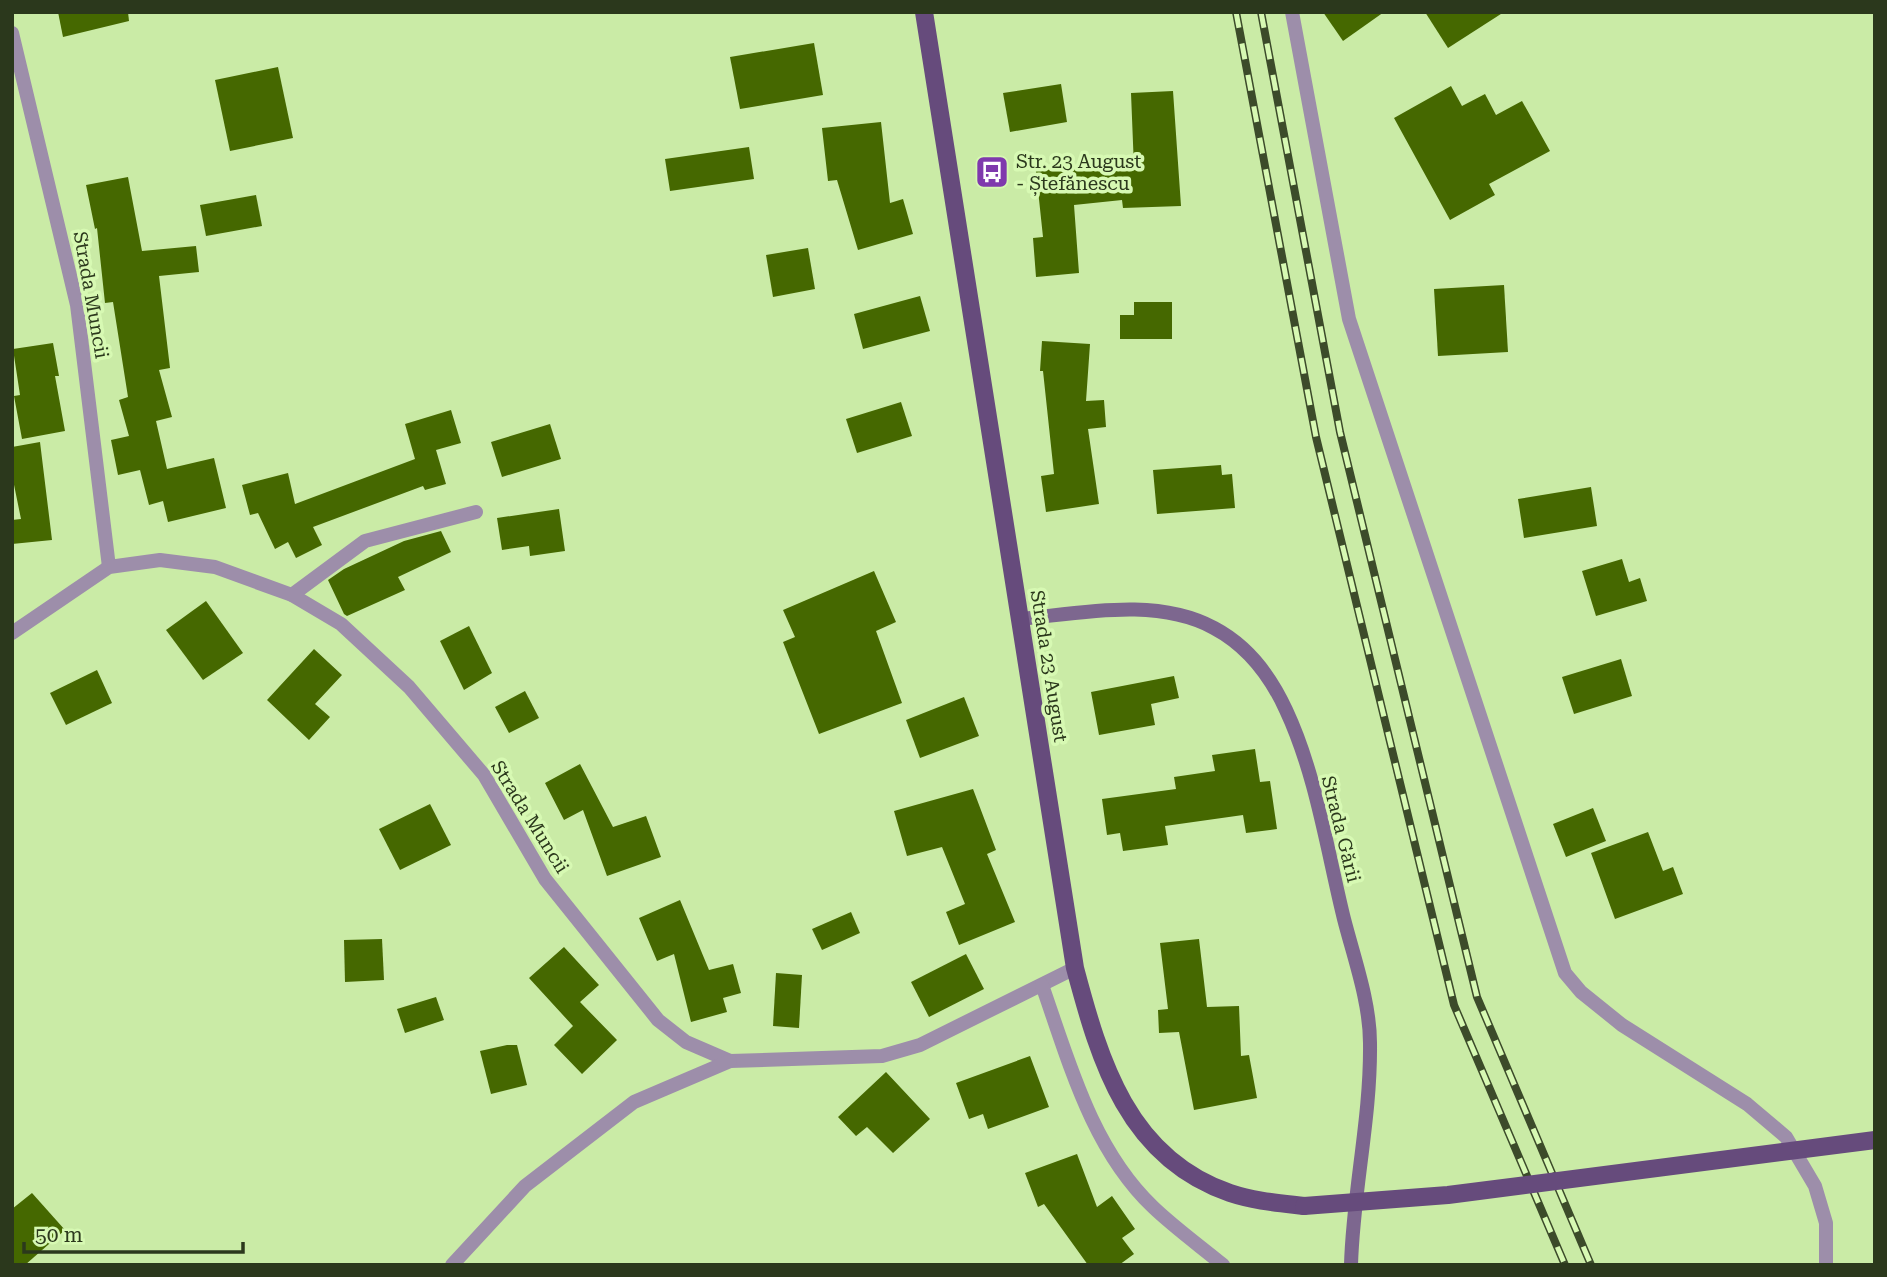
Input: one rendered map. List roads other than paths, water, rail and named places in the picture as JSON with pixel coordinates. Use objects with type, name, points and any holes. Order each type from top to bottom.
[{"type":"main road","name":"Strada 23 August","points":[[925,12],[1075,968],[1090,1027],[1113,1087],[1137,1125],[1160,1149],[1203,1181],[1230,1193],[1264,1202],[1304,1206],[1448,1195],[1875,1140]]},
{"type":"street","points":[[1292,12],[1349,318],[1565,973],[1581,992],[1622,1025],[1747,1104],[1786,1137],[1815,1186],[1826,1223],[1826,1265]]},
{"type":"street","name":"Strada Muncii","points":[[12,33],[77,305],[109,567]]},
{"type":"street","points":[[292,596],[365,541],[476,512]]},
{"type":"street","name":"Strada Muncii","points":[[12,632],[109,567],[160,560],[215,567],[292,596],[341,624],[409,687],[484,775],[545,879],[658,1020],[686,1042],[730,1062]]},
{"type":"street","name":"Strada Gării","points":[[1021,619],[1094,611],[1147,611],[1192,618],[1232,639],[1253,656],[1286,709],[1299,744],[1319,819],[1371,1039],[1369,1088],[1351,1265]]},
{"type":"street","name":"Strada Muncii","points":[[452,1265],[525,1186],[634,1102],[730,1062],[882,1056],[920,1045],[1075,968]]},
{"type":"street","points":[[1042,985],[1084,1103],[1113,1157],[1152,1206],[1223,1265]]},
{"type":"railway","points":[[1236,12],[1316,437],[1454,1005],[1565,1265]]},
{"type":"railway","points":[[1261,12],[1340,432],[1477,997],[1591,1265]]},
{"type":"place","name":"Str. 23 August - Ștefănescu","points":[[992,172]]}]
